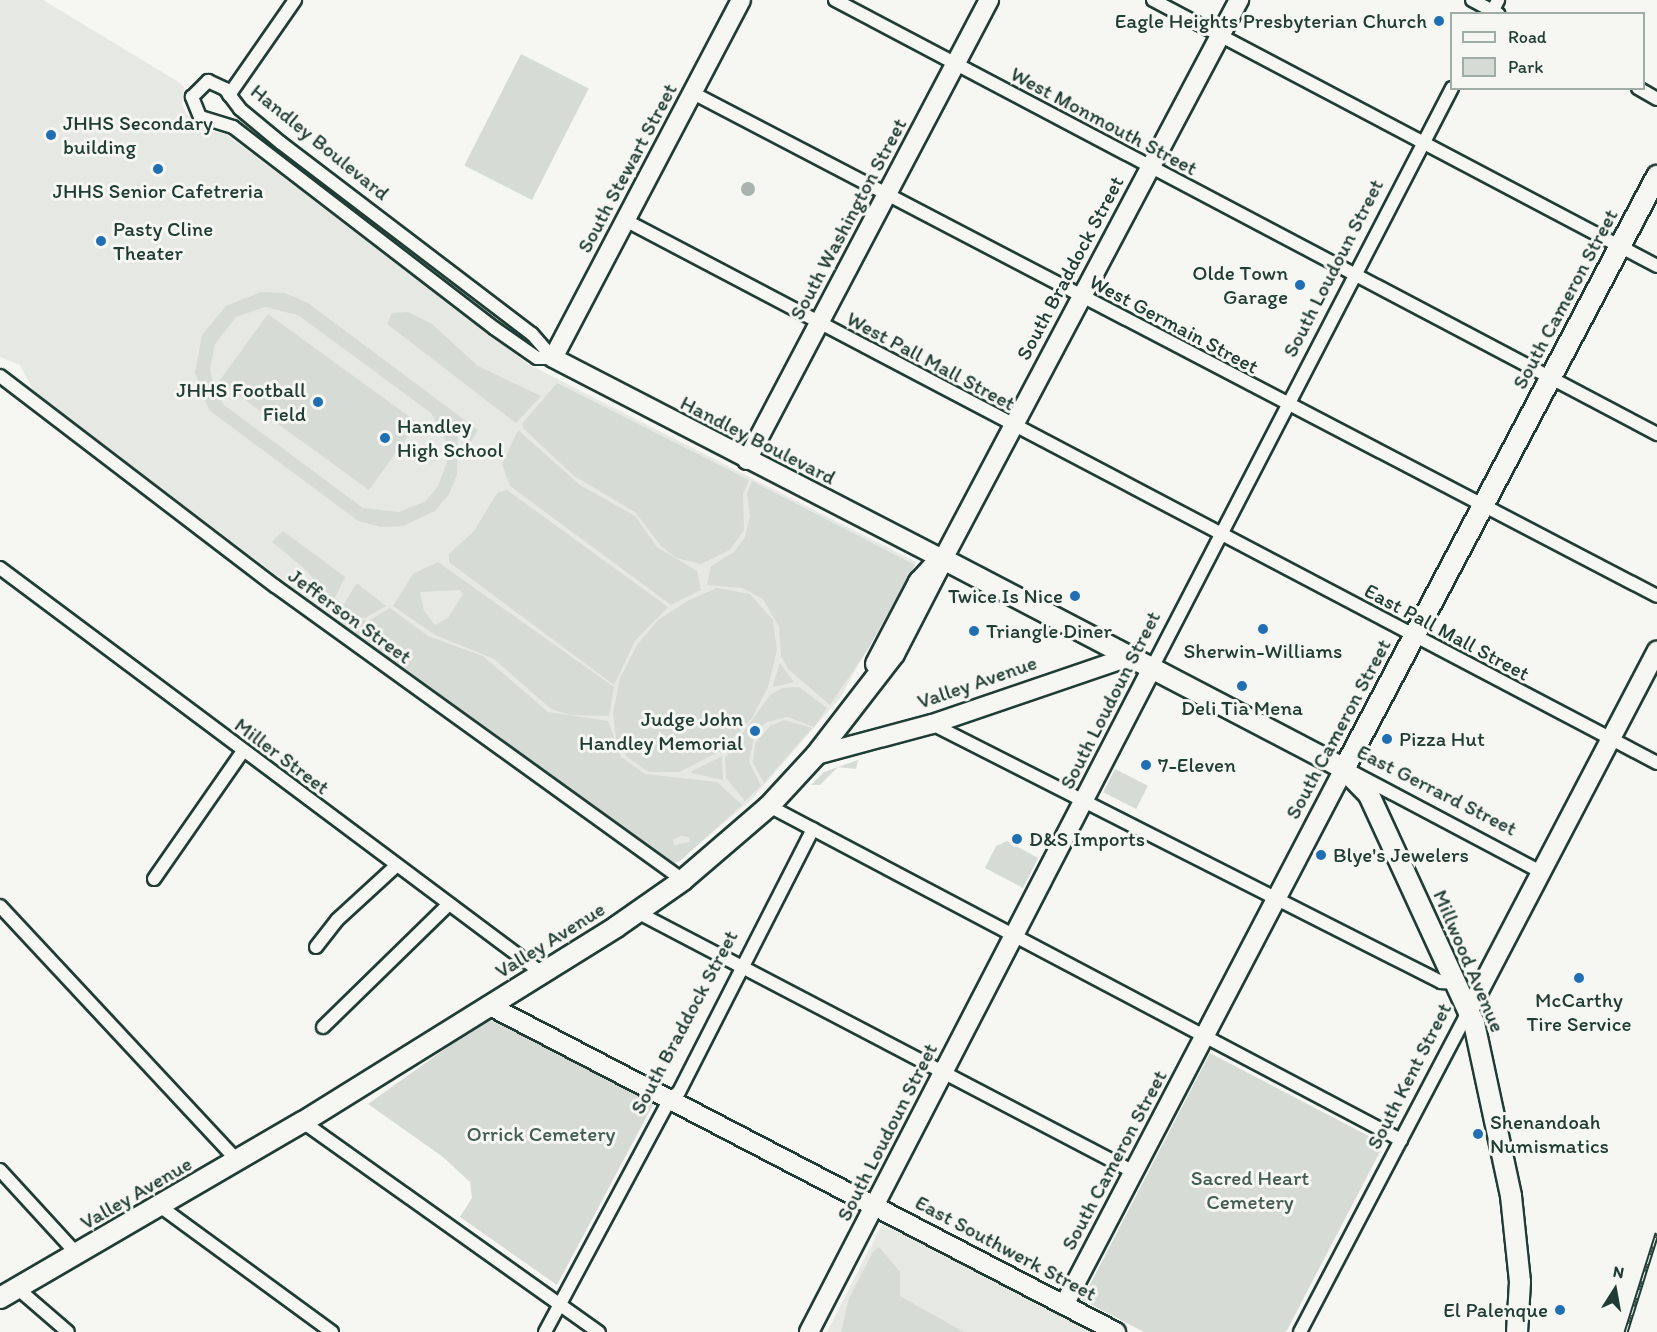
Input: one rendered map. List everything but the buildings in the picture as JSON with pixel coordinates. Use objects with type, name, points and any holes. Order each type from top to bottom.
[{"type":"main road","name":"South Cameron Street","points":[[1344,769],[1657,176]]},
{"type":"main road","name":"East Gerrard Street","points":[[943,559],[1344,769]]},
{"type":"main road","name":"South Braddock Street","points":[[816,755],[905,636],[943,559]]},
{"type":"main road","name":"Valley Avenue","points":[[8,1293],[239,1162],[637,912],[683,880],[769,806],[816,755]]},
{"type":"main road","name":"Millwood Avenue","points":[[1344,769],[1369,795],[1468,1012],[1487,1074],[1511,1196],[1520,1282],[1517,1332]]},
{"type":"street","points":[[229,95],[295,0]]},
{"type":"street","name":"South Stewart Street","points":[[553,358],[741,0]]},
{"type":"street","name":"West Monmouth Street","points":[[835,0],[1657,434]]},
{"type":"street","name":"South Washington Street","points":[[747,460],[989,0]]},
{"type":"street","points":[[1153,0],[1657,266]]},
{"type":"street","name":"South Braddock Street","points":[[943,559],[1239,0]]},
{"type":"street","points":[[1472,0],[1494,9]]},
{"type":"street","name":"Handley Boulevard","points":[[553,358],[540,358],[529,353],[233,127],[200,117],[192,104],[194,91],[208,81],[229,95],[240,109],[346,193],[532,334],[553,358],[943,559]]},
{"type":"street","name":"South Loudoun Street","points":[[809,1332],[1451,90]]},
{"type":"street","points":[[1641,90],[1657,99]]},
{"type":"street","name":"West Germain Street","points":[[693,93],[1287,406],[1657,596]]},
{"type":"street","points":[[336,207],[346,193]]},
{"type":"street","name":"West Pall Mall Street","points":[[625,220],[1219,536]]},
{"type":"street","points":[[435,282],[445,268]]},
{"type":"street","name":"Jefferson Street","points":[[2,381],[275,586],[683,880]]},
{"type":"street","name":"East Pall Mall Street","points":[[1219,536],[1657,764]]},
{"type":"street","name":"Miller Street","points":[[0,568],[542,973]]},
{"type":"street","name":"South Kent Street","points":[[1300,1332],[1657,650]]},
{"type":"street","name":"Valley Avenue","points":[[816,755],[932,723],[1129,657]]},
{"type":"street","points":[[932,723],[1441,982],[1454,982]]},
{"type":"street","points":[[154,879],[243,751]]},
{"type":"street","name":"East Gerrard Street","points":[[1344,769],[1541,872]]},
{"type":"street","name":"South Cameron Street","points":[[1064,1305],[1344,769]]},
{"type":"street","points":[[769,806],[1401,1140]]},
{"type":"street","name":"South Braddock Street","points":[[545,1332],[670,1099],[679,1092],[813,829]]},
{"type":"street","points":[[316,946],[345,913],[397,865]]},
{"type":"street","points":[[322,1027],[449,904]]},
{"type":"street","points":[[0,906],[239,1162]]},
{"type":"street","points":[[637,912],[1134,1173]]},
{"type":"street","name":"East Southwerk Street","points":[[490,1006],[875,1204],[1116,1332]]},
{"type":"street","points":[[303,1122],[599,1332]]},
{"type":"street","points":[[0,1170],[77,1254]]},
{"type":"street","points":[[161,1207],[332,1332]]},
{"type":"street","points":[[8,1293],[68,1332]]},
{"type":"shaded area","name":"Handley High School","points":[[0,0],[43,0],[177,81],[184,87],[182,104],[186,114],[210,131],[226,134],[528,364],[916,562],[840,698],[751,800],[674,865],[451,707],[34,392],[20,365],[0,357]]},
{"type":"shaded area","points":[[748,182],[753,184],[755,189],[753,194],[748,196],[743,194],[741,189],[743,184]]},
{"type":"shaded area","points":[[884,1221],[1098,1332],[827,1332]]},
{"type":"green space","points":[[521,54],[589,89],[532,200],[464,165]]},
{"type":"green space","points":[[261,292],[285,293],[308,303],[478,430],[471,442],[458,434],[457,475],[449,494],[435,511],[403,526],[381,527],[358,521],[209,410],[195,373],[202,335],[226,306]],"holes":[[[265,307],[298,315],[431,413],[447,444],[447,462],[438,486],[426,501],[399,512],[363,508],[224,405],[214,387],[210,369],[215,344],[236,317]]]},
{"type":"green space","points":[[408,312],[432,324],[478,366],[541,396],[516,423],[387,324],[392,313]]},
{"type":"green space","name":"JHHS Football Field","points":[[268,314],[418,423],[369,490],[219,381]]},
{"type":"green space","points":[[557,383],[749,480],[743,494],[744,530],[730,550],[701,564],[676,558],[661,546],[635,512],[574,476],[524,429],[522,424]]},
{"type":"green space","points":[[518,430],[580,485],[635,516],[657,547],[697,571],[701,590],[671,605],[510,486],[502,464]]},
{"type":"green space","points":[[752,481],[915,565],[868,649],[830,705],[788,669],[781,656],[779,627],[763,599],[742,588],[707,585],[711,566],[734,552],[745,537],[750,516],[747,494]]},
{"type":"green space","points":[[507,490],[668,607],[635,641],[614,685],[449,562],[449,554],[474,531],[497,493]]},
{"type":"green space","points":[[283,531],[345,577],[333,602],[305,569],[272,542]]},
{"type":"green space","points":[[438,562],[614,687],[609,716],[570,715],[551,709],[494,659],[435,635],[393,606],[413,574]],"holes":[[[460,590],[463,594],[448,618],[435,625],[424,611],[420,592]]]},
{"type":"green space","points":[[356,584],[386,606],[365,618],[346,613],[341,609]]},
{"type":"green space","points":[[717,588],[750,594],[773,620],[777,650],[768,687],[752,718],[721,751],[679,772],[649,772],[627,757],[616,738],[613,713],[620,678],[637,645],[658,620],[689,600]]},
{"type":"green space","points":[[390,608],[428,636],[483,656],[548,712],[608,721],[621,757],[645,774],[717,782],[742,805],[680,861],[672,863],[339,622],[344,616],[368,621]],"holes":[[[680,836],[689,837],[690,842],[674,845],[673,840]]]},
{"type":"green space","points":[[780,663],[794,682],[774,687],[773,685]]},
{"type":"green space","points":[[799,687],[827,708],[814,727],[787,717],[767,722],[755,731],[749,762],[761,786],[745,801],[726,778],[725,758],[770,695],[782,688]]},
{"type":"green space","points":[[784,720],[812,728],[764,783],[753,763],[755,743],[770,726]]},
{"type":"green space","points":[[722,756],[723,780],[691,773],[692,771]]},
{"type":"green space","points":[[858,760],[856,769],[838,767]]},
{"type":"green space","points":[[838,767],[820,785],[811,785],[824,772]]},
{"type":"green space","points":[[1115,769],[1148,786],[1136,809],[1103,792]]},
{"type":"green space","points":[[1007,841],[1038,858],[1023,888],[985,868],[996,846]]},
{"type":"green space","name":"Orrick Cemetery","points":[[494,1014],[656,1099],[557,1285],[460,1217],[472,1198],[470,1182],[443,1157],[368,1104]]},
{"type":"green space","name":"Sacred Heart Cemetery","points":[[1210,1053],[1384,1144],[1286,1332],[1144,1332],[1082,1300]]},
{"type":"green space","points":[[879,1247],[900,1272],[900,1296],[964,1332],[841,1332],[849,1298],[873,1252]]},
{"type":"railway","points":[[1626,1332],[1657,1233]]},
{"type":"place","name":"Eagle Heights Presbyterian Church","points":[[1439,21]]},
{"type":"place","name":"JHHS Secondary building","points":[[51,135]]},
{"type":"place","name":"JHHS Senior Cafetreria","points":[[158,169]]},
{"type":"place","name":"Pasty Cline Theater","points":[[101,241]]},
{"type":"place","name":"Olde Town Garage","points":[[1300,285]]},
{"type":"place","name":"JHHS Football Field","points":[[318,402]]},
{"type":"place","name":"Handley High School","points":[[385,438]]},
{"type":"place","name":"Twice Is Nice","points":[[1075,596]]},
{"type":"place","name":"Sherwin-Williams","points":[[1263,629]]},
{"type":"place","name":"Triangle Diner","points":[[974,631]]},
{"type":"place","name":"Deli Tia Mena","points":[[1242,686]]},
{"type":"place","name":"Judge John Handley Memorial","points":[[755,731]]},
{"type":"place","name":"Pizza Hut","points":[[1387,739]]},
{"type":"place","name":"7-Eleven","points":[[1146,765]]},
{"type":"place","name":"D&S Imports","points":[[1017,839]]},
{"type":"place","name":"Blye's Jewelers","points":[[1321,855]]},
{"type":"place","name":"McCarthy Tire Service","points":[[1579,978]]},
{"type":"place","name":"Shenandoah Numismatics","points":[[1478,1134]]},
{"type":"place","name":"El Palenque","points":[[1560,1310]]}]
